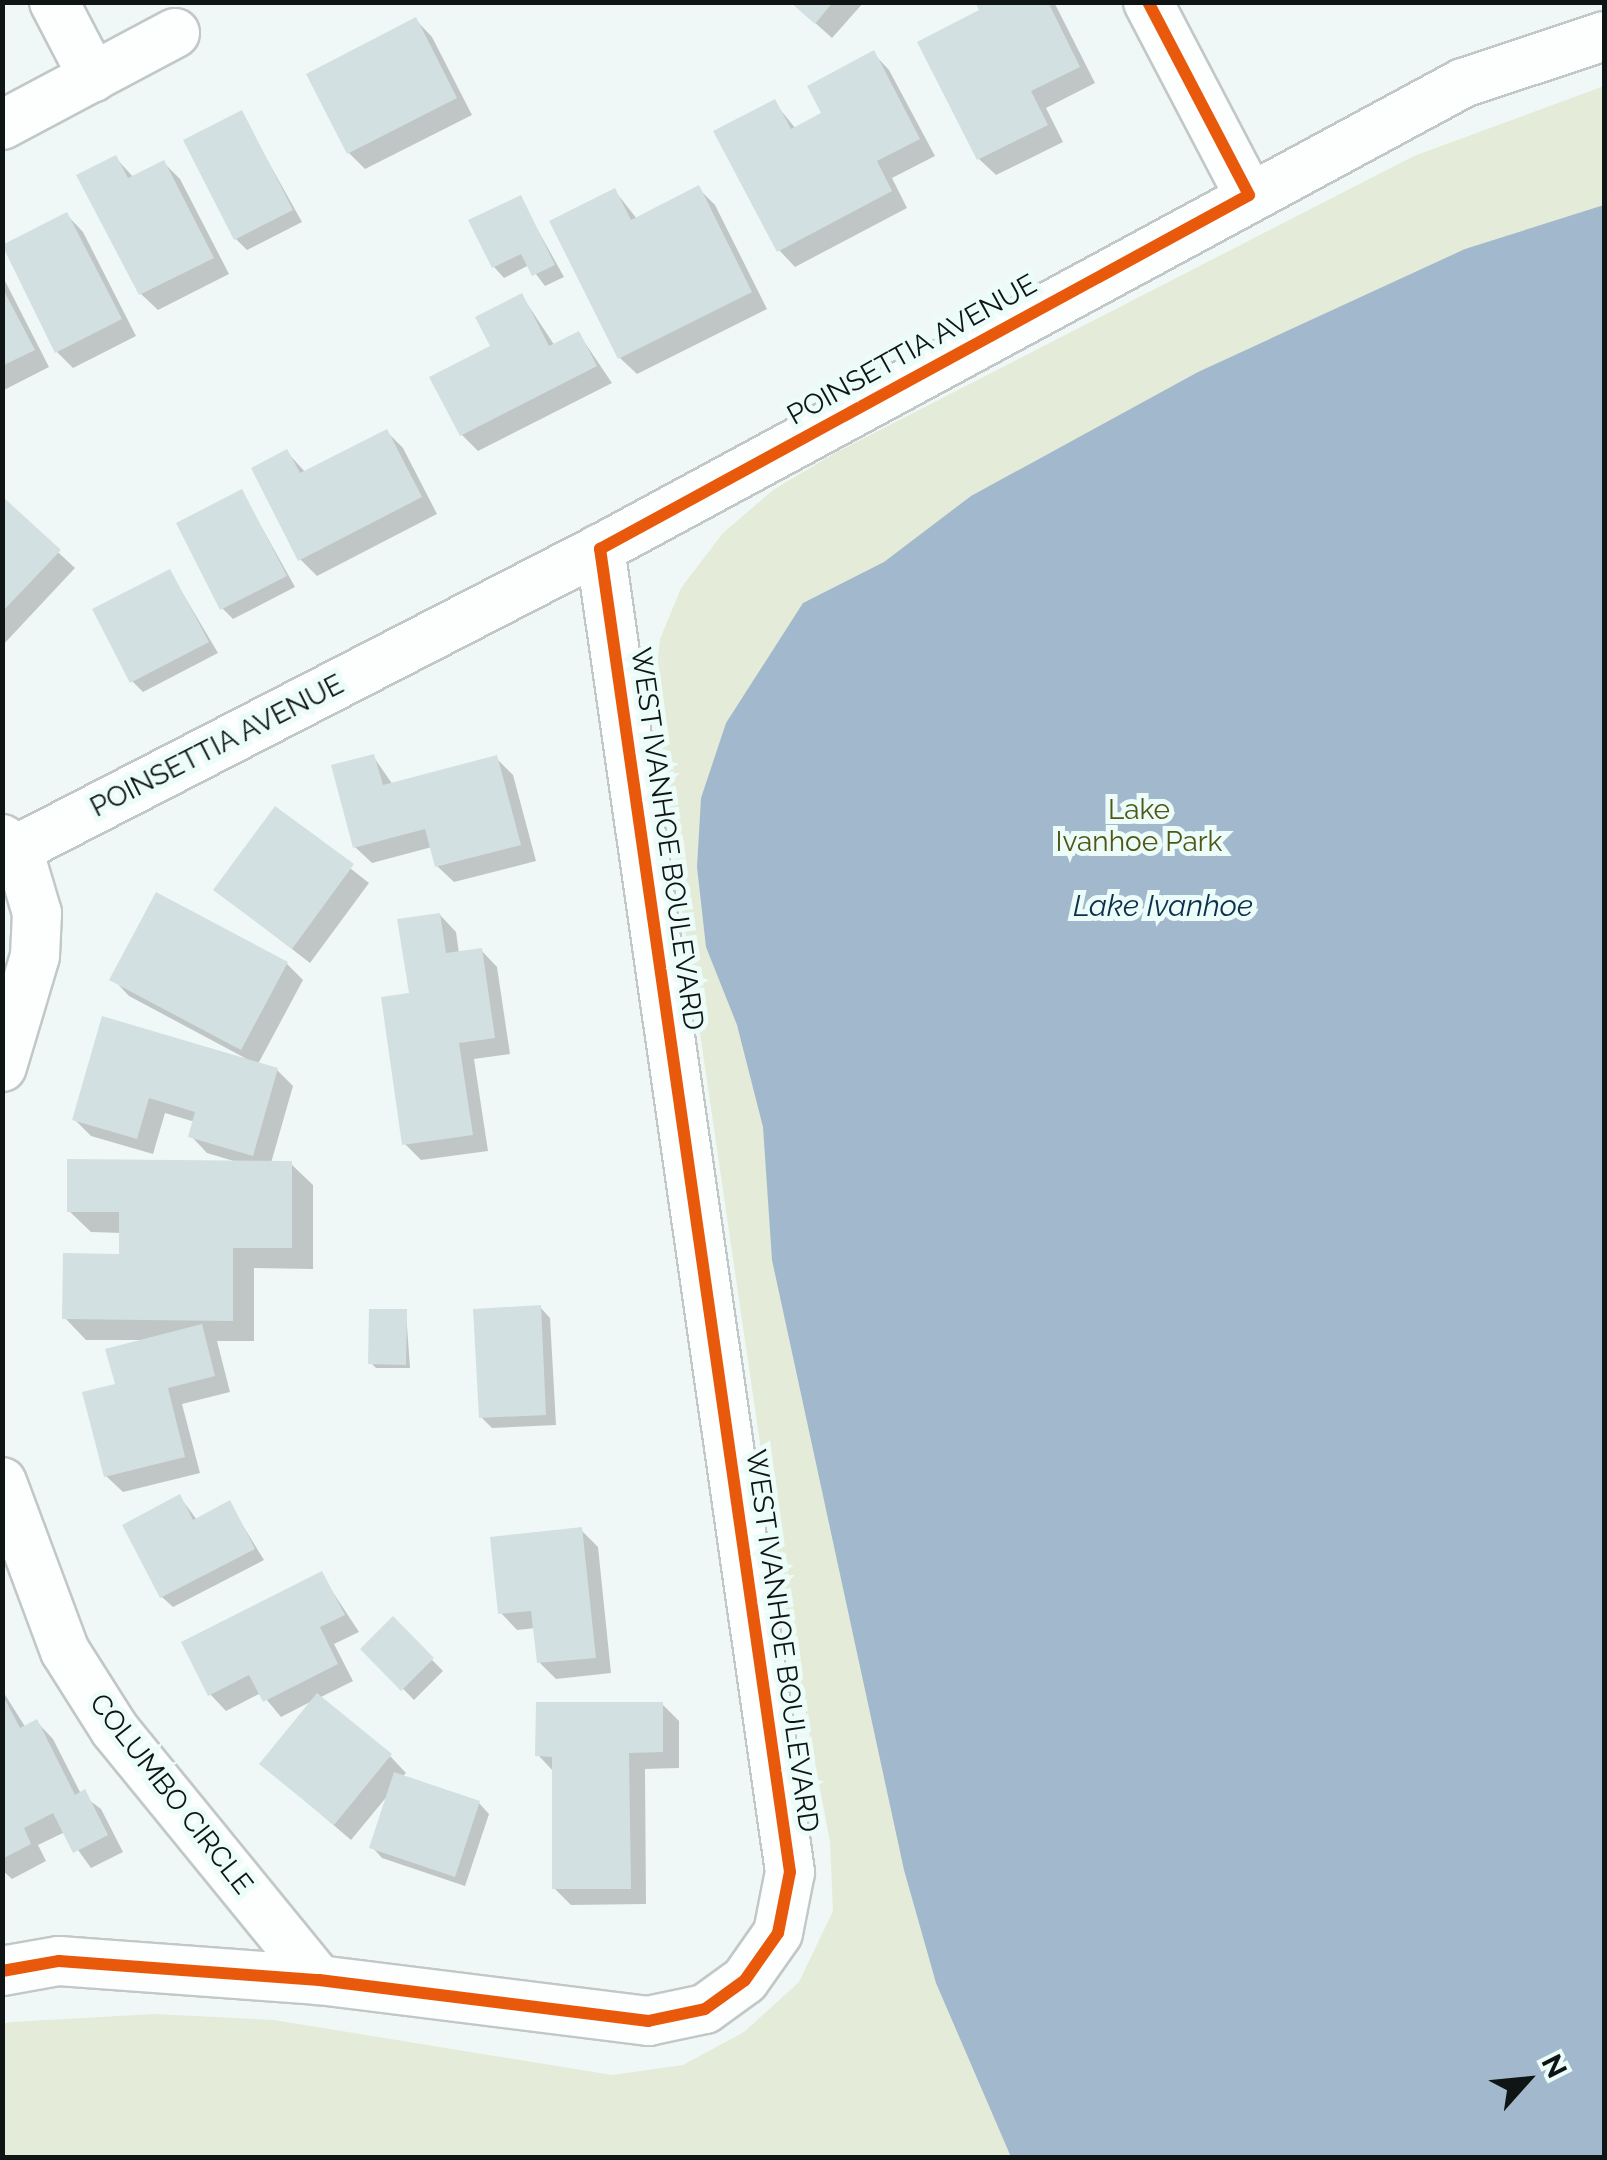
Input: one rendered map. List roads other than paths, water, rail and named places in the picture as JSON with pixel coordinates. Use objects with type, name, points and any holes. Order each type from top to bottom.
[{"type":"street","points":[[54,2],[93,77]]},
{"type":"street","points":[[1148,2],[1249,195]]},
{"type":"street","points":[[2,125],[175,32]]},
{"type":"street","name":"POINSETTIA AVENUE","points":[[8,848],[600,548],[1462,83],[1604,36]]},
{"type":"street","name":"WEST IVANHOE BOULEVARD","points":[[2,1971],[59,1961],[319,1980],[648,2020],[705,2009],[745,1980],[778,1933],[790,1872],[600,548]]},
{"type":"street","points":[[2,1067],[35,956],[37,913],[8,848]]},
{"type":"street","name":"COLUMBO CIRCLE","points":[[2,1482],[64,1651],[115,1730],[319,1980]]},
{"type":"water","name":"Lake Ivanhoe","points":[[1604,205],[1604,2157],[1011,2157],[936,1983],[904,1870],[772,1260],[763,1127],[737,1025],[706,947],[697,867],[701,798],[726,723],[803,603],[884,562],[971,496],[1198,372],[1465,249]]},
{"type":"park label","name":"Lake Ivanhoe Park","points":[[1139,826]]}]
